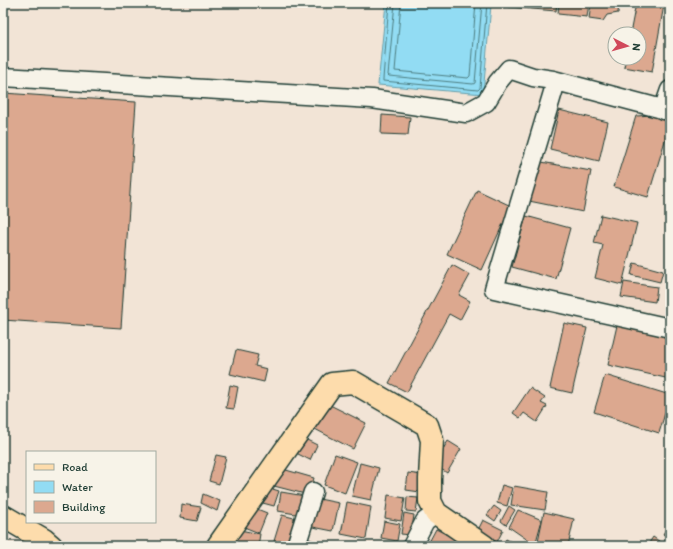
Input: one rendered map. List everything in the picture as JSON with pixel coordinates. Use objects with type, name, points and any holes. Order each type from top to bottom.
[{"type":"main road","points":[[218,546],[332,384],[353,382],[427,425],[432,440],[430,501],[436,513],[484,546]]},
{"type":"main road","points":[[3,516],[44,540],[51,546]]},
{"type":"street","points":[[3,77],[372,99],[466,113],[486,102],[498,82],[509,69],[533,77],[553,80],[667,111],[670,90]]},
{"type":"street","points":[[556,82],[494,289],[670,328]]},
{"type":"street","points":[[296,546],[313,492]]},
{"type":"street","points":[[412,546],[425,521],[436,513]]},
{"type":"water","points":[[386,3],[472,3],[491,5],[483,94],[378,85]]},
{"type":"building","points":[[509,3],[557,3],[556,11],[509,7]]},
{"type":"building","points":[[559,3],[589,3],[587,17],[558,14]]},
{"type":"building","points":[[591,3],[619,3],[618,13],[607,15],[603,21],[589,19]]},
{"type":"building","points":[[636,3],[655,3],[664,5],[652,72],[624,67],[647,66],[647,26],[632,26]]},
{"type":"building","points":[[3,93],[136,102],[121,328],[3,320]]},
{"type":"building","points":[[559,110],[608,122],[599,161],[550,149]]},
{"type":"building","points":[[670,114],[670,124],[648,197],[614,187],[636,116]]},
{"type":"building","points":[[382,115],[410,117],[408,135],[381,134]]},
{"type":"building","points":[[536,161],[591,171],[583,212],[529,201]]},
{"type":"building","points":[[477,190],[511,206],[482,270],[447,254]]},
{"type":"building","points":[[601,215],[637,223],[622,285],[595,278],[603,245],[594,243]]},
{"type":"building","points":[[526,216],[570,228],[556,279],[512,267]]},
{"type":"building","points":[[634,263],[663,271],[660,282],[631,275]]},
{"type":"building","points":[[452,265],[470,275],[459,295],[470,301],[460,320],[449,314],[407,392],[389,383]]},
{"type":"building","points":[[624,282],[657,287],[655,302],[621,297]]},
{"type":"building","points":[[618,321],[670,332],[670,379],[608,365]]},
{"type":"building","points":[[564,323],[587,328],[572,393],[550,388]]},
{"type":"building","points":[[236,350],[258,355],[255,366],[267,369],[264,382],[230,374]]},
{"type":"building","points":[[605,375],[670,395],[659,433],[594,412]]},
{"type":"building","points":[[230,385],[238,387],[234,409],[226,408]]},
{"type":"building","points":[[530,388],[545,398],[541,403],[547,406],[537,422],[524,413],[520,418],[513,413]]},
{"type":"building","points":[[326,403],[366,423],[353,449],[313,428]]},
{"type":"building","points":[[297,435],[317,445],[310,460],[290,450]]},
{"type":"building","points":[[448,441],[461,449],[447,473],[434,464]]},
{"type":"building","points":[[335,454],[357,462],[345,493],[324,485]]},
{"type":"building","points":[[216,455],[226,457],[219,484],[209,481]]},
{"type":"building","points":[[360,463],[379,468],[371,500],[352,496]]},
{"type":"building","points":[[279,468],[314,478],[309,495],[274,486]]},
{"type":"building","points":[[408,473],[422,475],[420,492],[406,490]]},
{"type":"building","points":[[502,485],[512,488],[507,506],[497,503]]},
{"type":"building","points":[[263,486],[279,491],[274,506],[259,502]]},
{"type":"building","points":[[514,486],[548,492],[545,510],[511,505]]},
{"type":"building","points":[[281,492],[305,496],[302,515],[278,511]]},
{"type":"building","points":[[203,494],[220,501],[217,511],[201,503]]},
{"type":"building","points":[[388,495],[405,498],[401,521],[385,518]]},
{"type":"building","points":[[407,497],[418,498],[416,512],[406,511]]},
{"type":"building","points":[[314,498],[339,503],[333,531],[308,526]]},
{"type":"building","points":[[347,502],[371,507],[366,539],[341,534]]},
{"type":"building","points":[[181,504],[201,507],[197,521],[180,518]]},
{"type":"building","points":[[494,506],[501,511],[495,521],[487,515]]},
{"type":"building","points":[[509,506],[515,510],[506,525],[501,521]]},
{"type":"building","points":[[252,507],[267,513],[259,533],[244,527]]},
{"type":"building","points":[[518,510],[542,520],[535,545],[509,527]]},
{"type":"building","points":[[544,512],[574,519],[568,546],[537,546]]},
{"type":"building","points":[[404,513],[414,515],[411,535],[401,534]]},
{"type":"building","points":[[282,515],[298,519],[291,546],[274,541]]},
{"type":"building","points":[[483,520],[503,530],[497,542],[477,532]]},
{"type":"building","points":[[384,521],[400,524],[397,541],[381,538]]},
{"type":"building","points":[[670,523],[670,539],[663,534]]},
{"type":"building","points":[[235,529],[260,534],[258,546],[232,546]]},
{"type":"building","points":[[436,529],[463,543],[461,546],[427,546]]},
{"type":"building","points":[[653,537],[666,546],[647,546]]},
{"type":"building","points":[[303,538],[328,544],[328,546],[302,546]]},
{"type":"building","points":[[506,539],[519,546],[502,546]]}]
